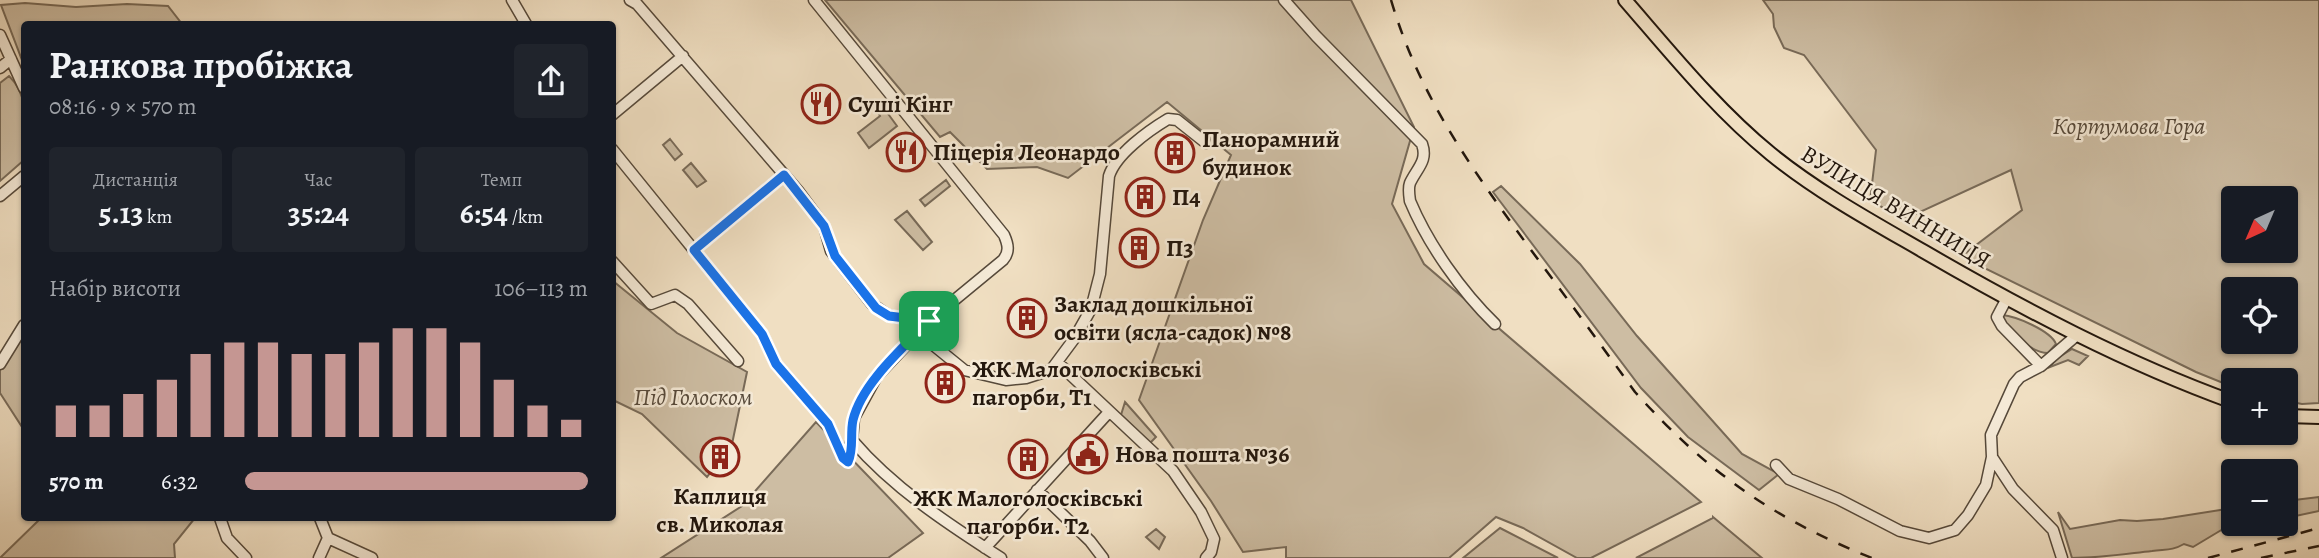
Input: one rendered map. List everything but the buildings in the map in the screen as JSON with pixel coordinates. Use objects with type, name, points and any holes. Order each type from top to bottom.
[{"type":"main road","name":"ВУЛИЦЯ ВИННИЦЯ","points":[[1625,0],[1729,115],[1769,153],[1820,191],[2077,335],[2188,386],[2221,398]]},
{"type":"main road","points":[[2298,416],[2319,417]]},
{"type":"street","points":[[512,0],[524,21]]},
{"type":"street","points":[[630,0],[784,175],[824,226],[835,256],[876,308],[889,316],[929,321]]},
{"type":"street","points":[[616,154],[762,334],[776,364],[828,424],[843,458],[848,462],[851,456],[854,418],[877,376],[929,321],[1003,260],[1007,254],[1007,244],[1004,235],[814,0]]},
{"type":"street","points":[[1284,0],[1422,144],[1424,161],[1408,186],[1410,201],[1459,283],[1495,324]]},
{"type":"street","points":[[0,35],[21,81]]},
{"type":"street","points":[[616,112],[682,56]]},
{"type":"street","points":[[0,68],[11,59]]},
{"type":"street","points":[[929,321],[926,330],[932,344],[964,370],[1006,380],[1026,378],[1051,370],[1091,309],[1100,274],[1112,166],[1120,156],[1168,119],[1177,120],[1206,143]]},
{"type":"street","points":[[694,250],[784,175]]},
{"type":"street","points":[[0,196],[21,178]]},
{"type":"street","points":[[616,265],[651,304],[675,295],[688,304],[738,361]]},
{"type":"street","points":[[2007,298],[1997,317],[2002,326],[2040,366]]},
{"type":"street","points":[[0,364],[21,330]]},
{"type":"street","points":[[1776,465],[1789,480],[1839,499],[1900,531],[1929,538],[1955,530],[1968,515],[1986,485],[1992,457],[1991,435],[2014,384],[2077,335]]},
{"type":"street","points":[[1058,363],[1172,471],[1201,512],[1214,539],[1211,552],[1206,558]]},
{"type":"street","points":[[985,548],[1110,412]]},
{"type":"street","points":[[852,440],[872,463],[894,482],[1001,558]]},
{"type":"street","points":[[1992,457],[2013,489],[2053,530],[2062,558]]},
{"type":"street","points":[[1037,490],[1090,541],[1103,558]]},
{"type":"street","points":[[221,521],[227,538],[246,558]]},
{"type":"street","points":[[319,558],[327,538],[321,521]]},
{"type":"street","points":[[327,538],[372,558]]},
{"type":"green space","points":[[825,0],[1351,0],[1414,127],[1392,204],[1424,264],[1701,502],[1591,558],[1577,558],[1523,528],[1496,517],[1449,558],[1286,558],[1286,547],[1243,552],[1211,501],[1139,400],[1203,220],[1231,155],[1167,102],[1068,178],[1037,167],[987,169],[950,132],[940,137]]},
{"type":"green space","name":"Кортумова Гора","points":[[1763,0],[2319,0],[2319,403],[2298,403],[2298,368],[2221,368],[2221,382],[1968,260],[1970,258],[1963,255],[2022,210],[2011,170],[1905,219],[1870,201],[1876,150],[1804,55],[1784,48],[1774,27],[1773,14]]},
{"type":"green space","points":[[25,3],[76,7],[127,4],[168,6],[180,21],[21,21],[21,57],[1,5]]},
{"type":"green space","points":[[9,76],[21,94],[21,163],[0,181],[0,83]]},
{"type":"green space","points":[[879,103],[885,111],[883,113],[886,111],[897,126],[869,148],[858,133],[880,116],[876,109]]},
{"type":"green space","points":[[670,139],[682,154],[675,160],[663,145]]},
{"type":"green space","points":[[691,163],[706,181],[697,187],[683,170]]},
{"type":"green space","points":[[946,180],[950,186],[925,206],[920,200]]},
{"type":"green space","points":[[1501,186],[1580,264],[1637,336],[1742,454],[1779,474],[1759,490],[1688,437],[1641,388],[1493,192]]},
{"type":"green space","points":[[907,211],[932,242],[923,250],[895,220]]},
{"type":"green space","name":"Під Голоском","points":[[616,283],[677,333],[747,372],[732,444],[707,477],[642,414],[616,401]]},
{"type":"green space","points":[[2002,315],[2032,325],[2047,334],[2056,344],[2048,353],[2035,350],[2012,331],[2002,320]]},
{"type":"green space","points":[[21,329],[21,425],[0,393],[0,359]]},
{"type":"green space","points":[[2072,349],[2088,356],[2079,365],[2068,360],[2050,367],[2056,359]]},
{"type":"green space","points":[[1125,402],[1156,437],[1150,443],[1121,415]]},
{"type":"green space","points":[[816,422],[923,533],[888,558],[661,558],[742,506]]},
{"type":"green space","points":[[2319,497],[2319,511],[2298,515],[2298,500]]},
{"type":"green space","points":[[2221,510],[2221,530],[2193,547],[2184,544],[2176,548],[2112,556],[2072,558],[2058,512],[2070,529],[2120,520],[2163,519]]},
{"type":"green space","points":[[1713,518],[1762,558],[1636,558]]},
{"type":"green space","points":[[38,521],[193,521],[174,544],[175,558],[0,558]]},
{"type":"green space","points":[[1500,528],[1558,558],[1463,558]]},
{"type":"green space","points":[[1156,529],[1165,537],[1159,549],[1146,537]]},
{"type":"railway","points":[[1391,0],[1403,36],[1432,101],[1468,161],[1635,392],[1688,446],[1743,490],[1803,526],[1872,558]]},
{"type":"railway","points":[[2208,558],[2319,528]]},
{"type":"railway","points":[[2261,558],[2319,546]]},
{"type":"place","name":"Суші Кінг","points":[[821,104]]},
{"type":"place","name":"Піцерія Леонардо","points":[[906,152]]},
{"type":"place","name":"Панорамний будинок","points":[[1175,153]]},
{"type":"place","name":"П4","points":[[1145,197]]},
{"type":"place","name":"П3","points":[[1139,248]]},
{"type":"place","name":"Заклад дошкільної освіти (ясла-садок) №8","points":[[1027,318]]},
{"type":"place","name":"ЖК Малоголосківські пагорби, Т1","points":[[945,383]]},
{"type":"place","name":"Нова пошта №36","points":[[1088,454]]},
{"type":"place","name":"Каплиця св. Миколая","points":[[720,457]]},
{"type":"place","name":"ЖК Малоголосківські пагорби. Т2","points":[[1028,459]]},
{"type":"route","points":[[784,175],[824,226],[829,246],[835,256],[876,308],[889,316],[929,321],[877,376],[864,397],[854,418],[851,456],[848,462],[843,458],[828,424],[776,364],[762,334],[694,250],[784,175]]}]
